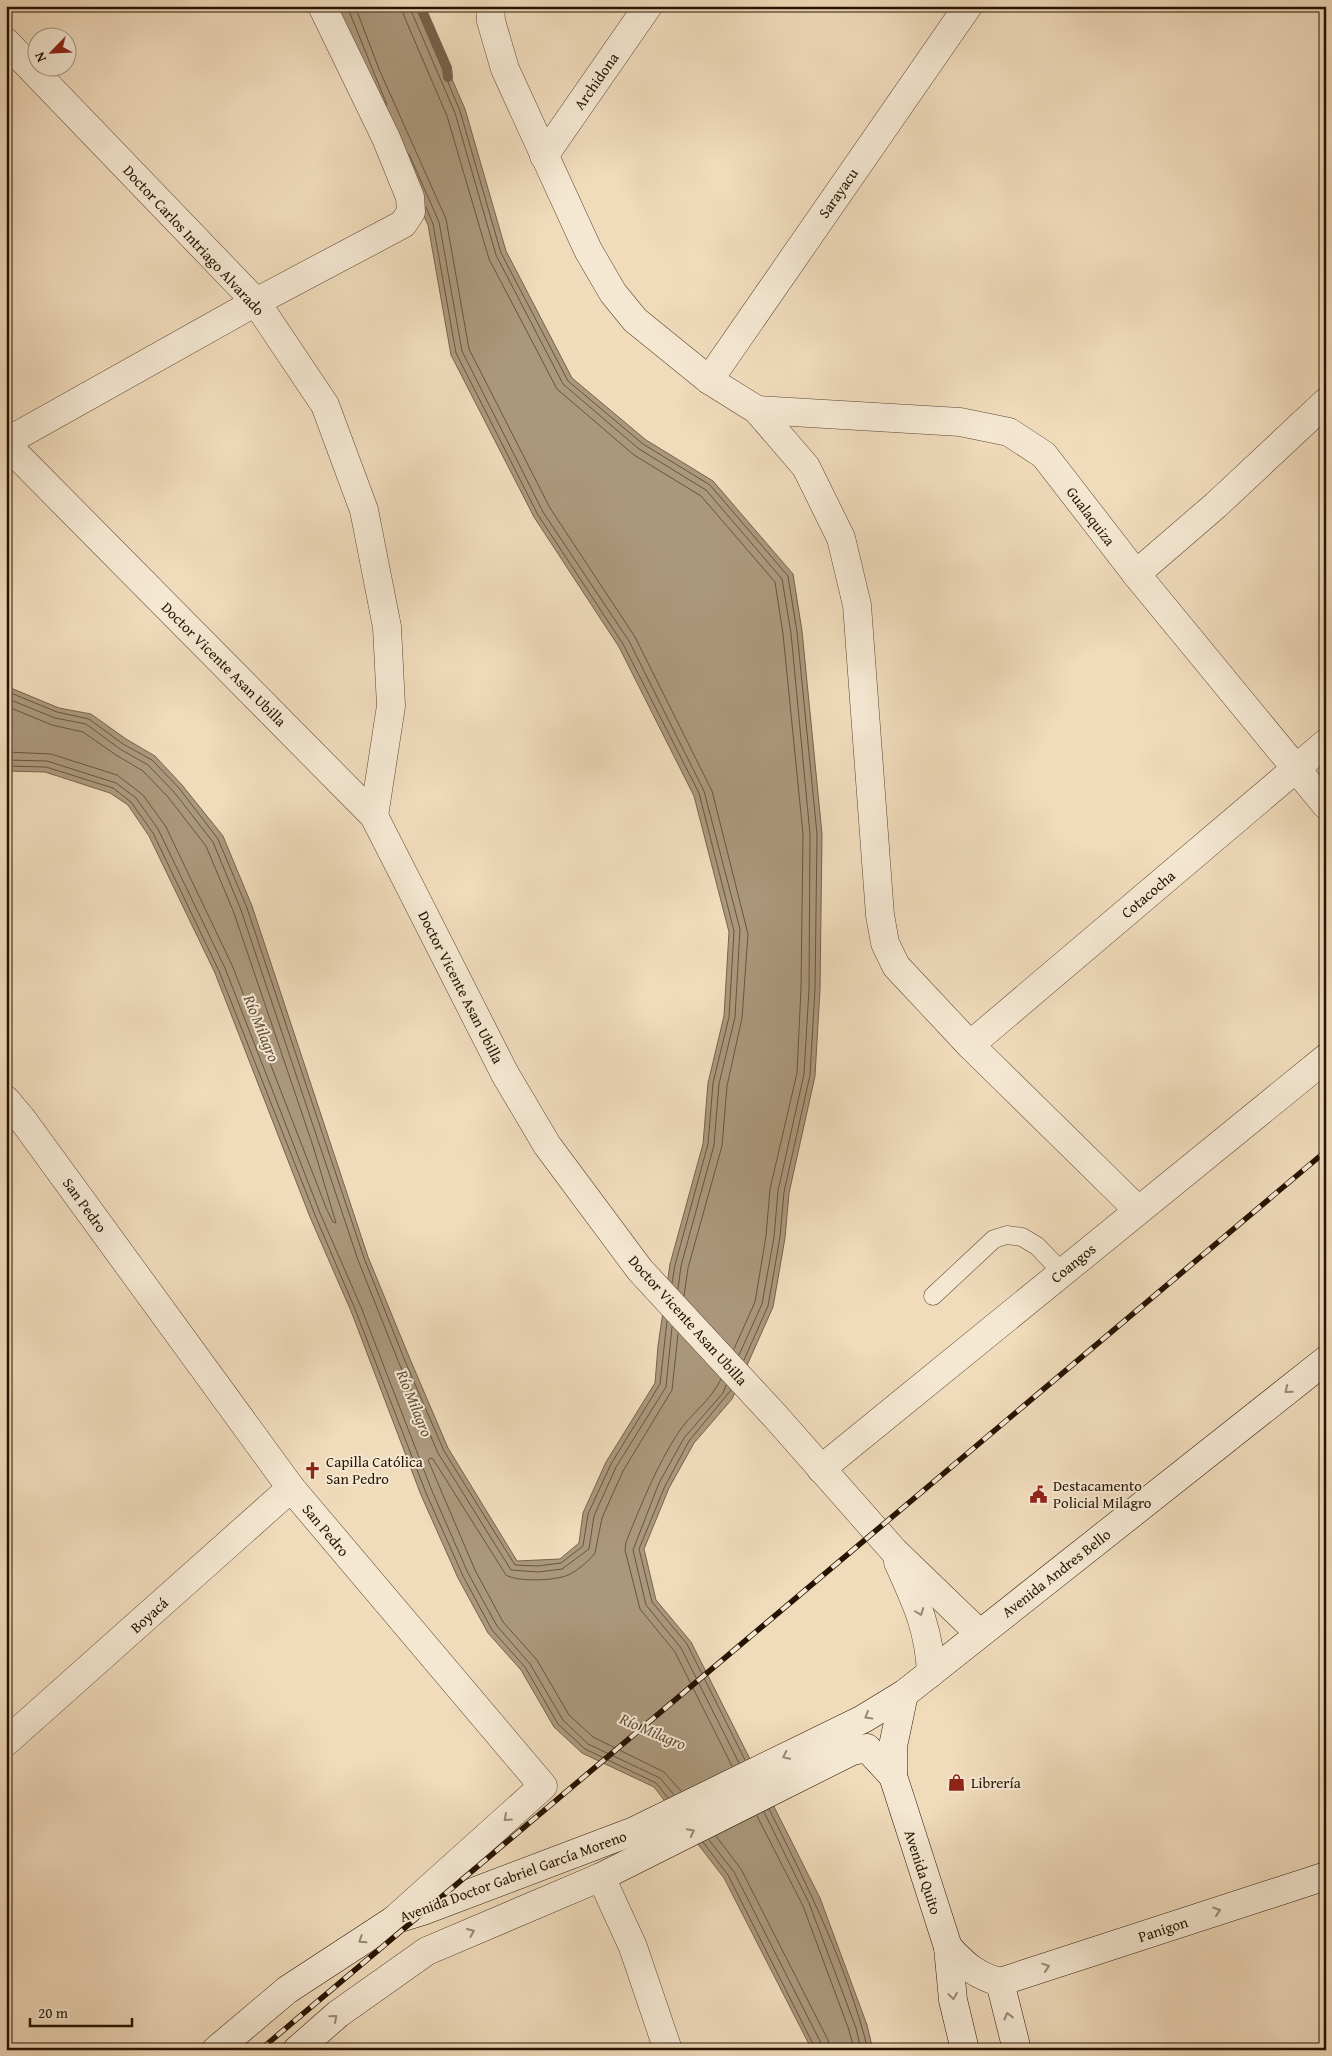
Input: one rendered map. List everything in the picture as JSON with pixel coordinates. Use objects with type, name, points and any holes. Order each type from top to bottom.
[{"type":"street","points":[[6,443],[256,302],[403,224],[411,212],[410,197],[386,138],[322,6]]},
{"type":"street","points":[[490,6],[491,21],[505,69],[588,250],[613,293],[635,320],[709,380],[757,410],[806,467],[841,538],[857,605],[880,915],[884,943],[896,966],[970,1045],[1138,1210]]},
{"type":"street","name":"Archidona","points":[[544,156],[648,6]]},
{"type":"street","name":"Sarayacu","points":[[709,380],[968,6]]},
{"type":"street","name":"Doctor Carlos Intriago Alvarado","points":[[6,42],[256,302],[325,405],[364,510],[387,627],[391,706],[374,816]]},
{"type":"street","points":[[1136,574],[1216,505],[1326,402]]},
{"type":"street","name":"Gualaquiza","points":[[757,410],[960,422],[1009,432],[1044,455],[1136,574],[1326,805]]},
{"type":"street","name":"Doctor Vicente Asan Ubilla","points":[[6,443],[374,816],[505,1074],[542,1138],[640,1270],[776,1417],[894,1551],[980,1632]]},
{"type":"street","name":"Cotacocha","points":[[970,1045],[1326,743]]},
{"type":"street","name":"Coangos","points":[[821,1469],[1326,1058]]},
{"type":"street","name":"San Pedro","points":[[12,1118],[291,1488],[543,1786],[394,1920]]},
{"type":"street","name":"Avenida Andres Bello","points":[[904,1694],[1326,1360]]},
{"type":"street","name":"Boyacá","points":[[6,1742],[291,1488]]},
{"type":"street","name":"Doctor Vicente Asan Ubilla","points":[[894,1551],[922,1618],[930,1645],[931,1673]]},
{"type":"street","name":"Avenida Doctor Gabriel García Moreno","points":[[216,2050],[287,1990],[394,1920],[641,1842],[841,1747],[863,1719],[904,1694]]},
{"type":"street","name":"Avenida Quito","points":[[904,1694],[893,1746],[892,1776],[948,1947],[954,2000],[964,2050]]},
{"type":"street","points":[[841,1747],[867,1748],[892,1776]]},
{"type":"street","name":"Avenida Doctor Gabriel García Moreno","points":[[297,2050],[338,2014],[427,1951],[601,1877],[641,1842]]},
{"type":"street","name":"Panigon","points":[[1000,1982],[1326,1876]]},
{"type":"street","points":[[601,1877],[634,1947],[668,2050]]},
{"type":"street","points":[[948,1947],[973,1972],[983,1978],[1000,1982],[1016,2050]]},
{"type":"lane","points":[[933,1296],[994,1239],[1007,1235],[1022,1237],[1037,1246],[1062,1272]]},
{"type":"water","name":"Río Milagro","points":[[336,6],[420,6],[465,109],[506,251],[572,378],[646,440],[713,481],[793,574],[802,631],[822,834],[820,989],[815,1076],[789,1193],[785,1238],[773,1307],[732,1399],[694,1443],[669,1488],[644,1549],[656,1600],[691,1642],[820,1898],[867,2025],[873,2050],[812,2050],[724,1878],[654,1787],[582,1753],[554,1727],[521,1670],[488,1633],[458,1578],[421,1495],[351,1311],[310,1217],[215,973],[149,836],[128,805],[110,793],[45,772],[6,771],[6,686],[59,708],[91,714],[126,739],[155,756],[182,785],[223,836],[252,906],[368,1257],[448,1448],[517,1561],[560,1559],[579,1543],[583,1513],[606,1462],[655,1383],[658,1346],[670,1264],[703,1144],[708,1083],[724,1016],[729,932],[694,796],[619,647],[534,517],[451,355],[428,225],[362,77]]},
{"type":"waterway","points":[[420,6],[447,68],[448,77]]},
{"type":"railway","points":[[260,2050],[1326,1151]]},
{"type":"place","name":"Capilla Católica San Pedro","points":[[312,1470]]},
{"type":"place","name":"Destacamento Policial Milagro","points":[[1039,1494]]},
{"type":"place","name":"Librería","points":[[957,1782]]}]
